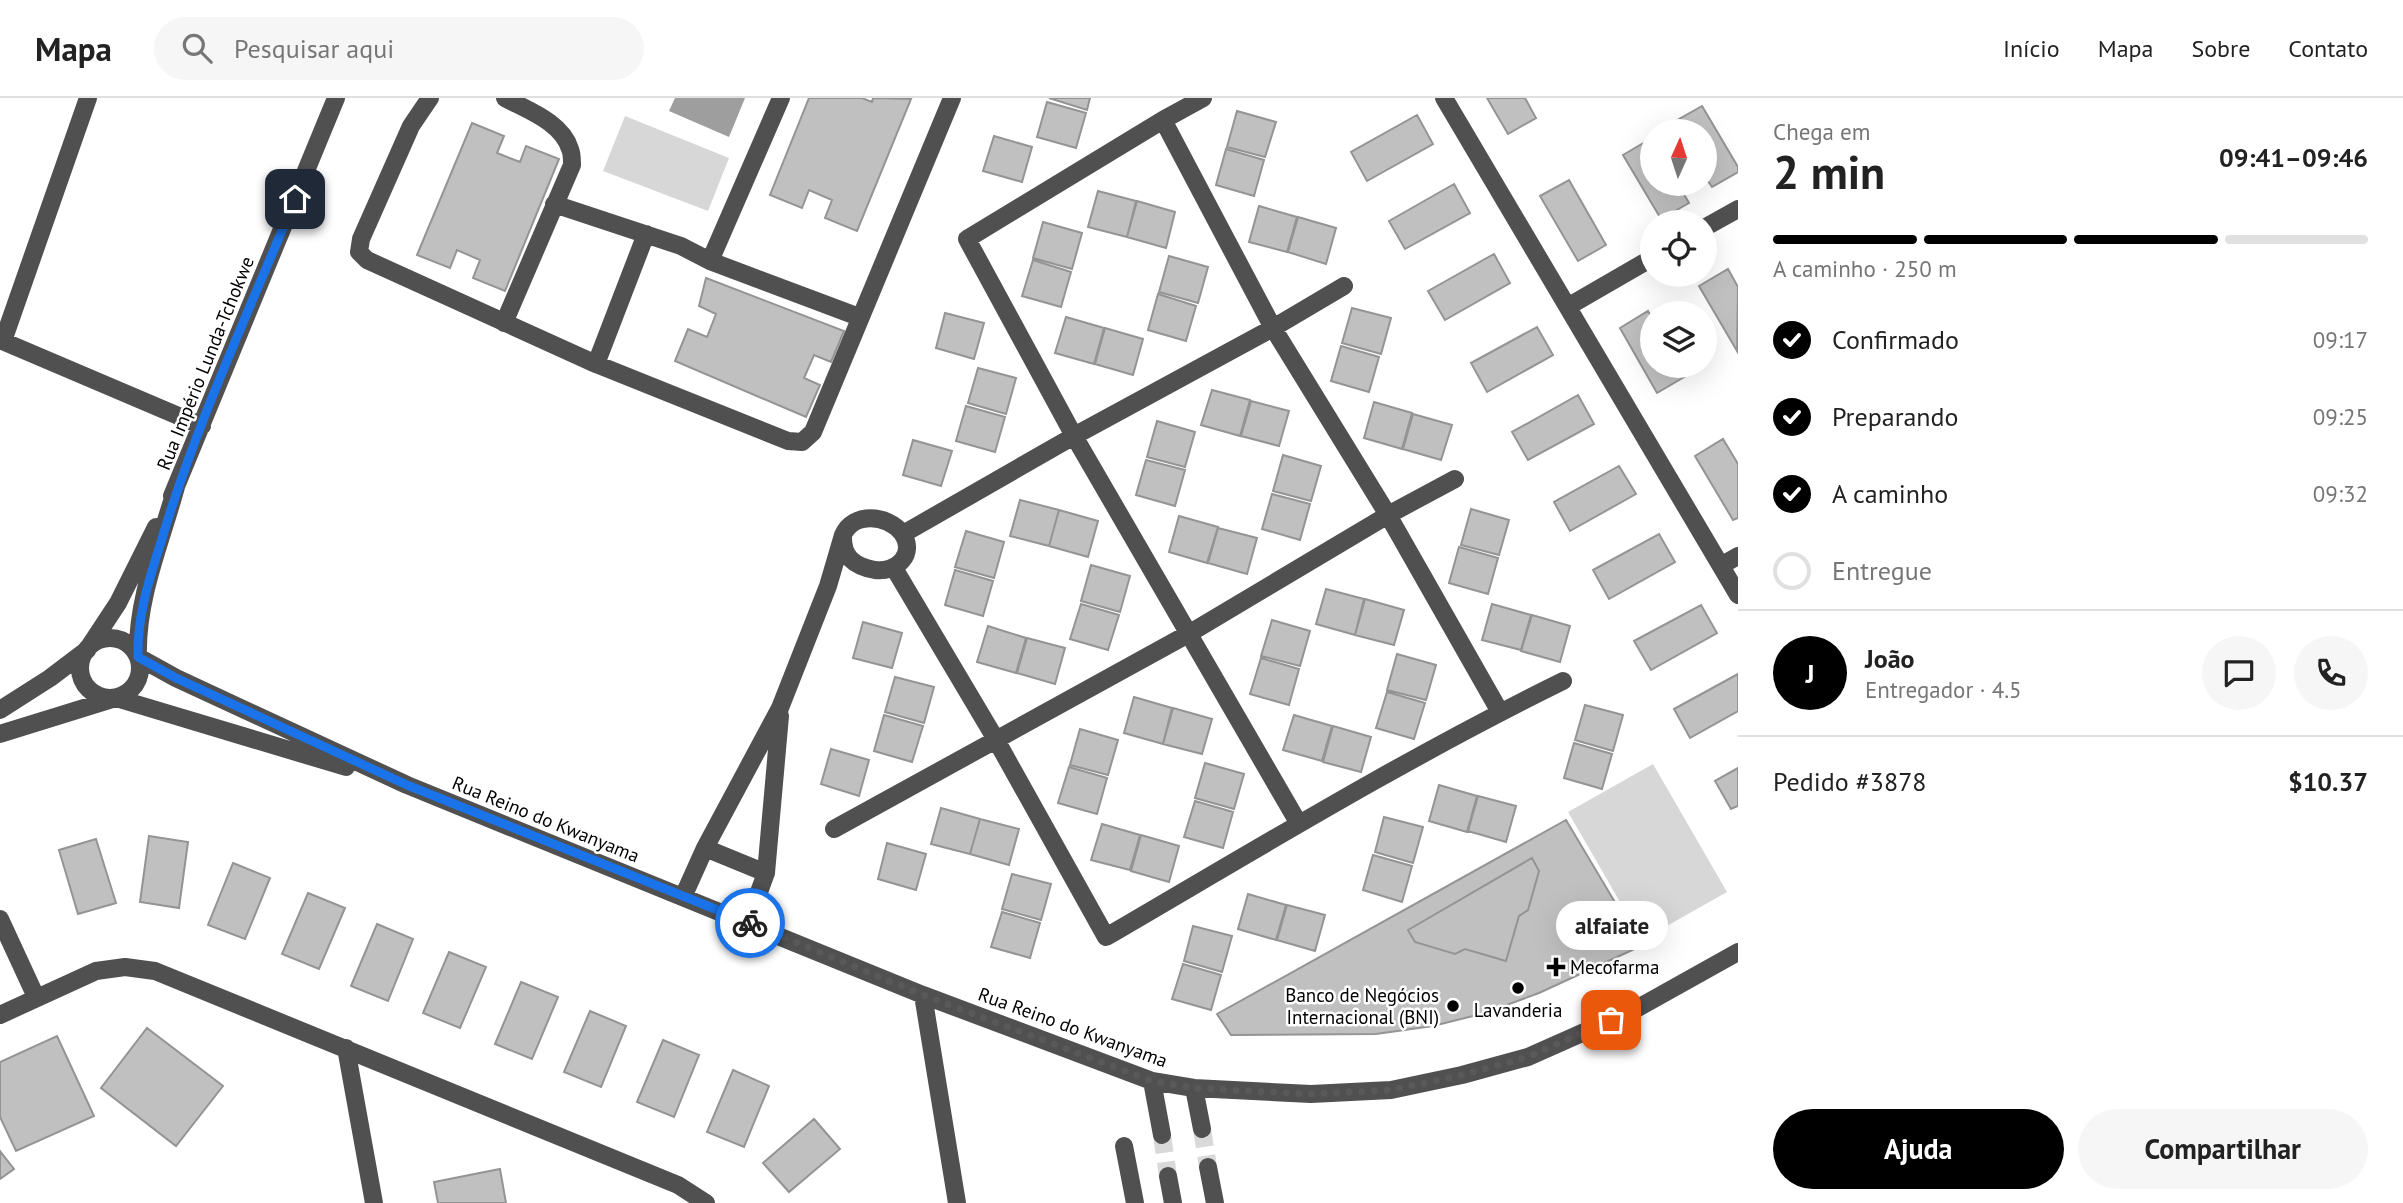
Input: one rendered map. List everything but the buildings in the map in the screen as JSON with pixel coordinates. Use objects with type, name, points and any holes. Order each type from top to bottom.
[{"type":"street","points":[[88,98],[1,340],[202,426]]},
{"type":"street","name":"Rua Império Lunda-Tchokwe","points":[[176,488],[141,609],[137,632],[140,675],[131,690],[117,698],[105,698],[87,688],[80,670],[87,650],[118,603],[176,488],[336,98]]},
{"type":"street","points":[[430,98],[411,126],[361,239],[359,252],[367,260],[596,364],[788,441],[802,442],[813,432],[952,98]]},
{"type":"street","points":[[504,323],[572,165],[570,149],[564,136],[553,125],[505,98]]},
{"type":"street","points":[[710,261],[780,98]]},
{"type":"street","points":[[1203,98],[967,239],[1074,436],[1299,824]]},
{"type":"street","points":[[1444,98],[1738,595]]},
{"type":"street","points":[[1163,120],[1273,328],[1388,515],[1500,712]]},
{"type":"street","points":[[554,204],[681,246],[710,261],[859,317]]},
{"type":"street","points":[[1717,221],[1738,209]]},
{"type":"street","points":[[596,364],[646,234]]},
{"type":"street","points":[[1569,306],[1640,265]]},
{"type":"street","points":[[903,534],[1344,286]]},
{"type":"street","points":[[834,829],[1190,633],[1388,515],[1455,479]]},
{"type":"street","points":[[683,897],[705,848],[780,708],[828,586],[843,535],[851,523],[865,518],[889,524],[903,534],[905,558],[894,568],[885,571],[859,565],[843,550],[843,535]]},
{"type":"street","points":[[1722,565],[1738,556]]},
{"type":"street","points":[[828,586],[859,565]]},
{"type":"street","points":[[894,568],[995,738],[1106,937],[1299,824],[1500,712],[1563,681]]},
{"type":"street","name":"Rua Império Lunda-Tchokwe","points":[[0,710],[50,678],[100,640],[127,643],[138,657]]},
{"type":"street","name":"Rua Reino do Kwanyama","points":[[138,657],[176,678],[407,785],[923,995],[1152,1081],[1194,1088],[1311,1094],[1391,1090],[1462,1075],[1528,1057],[1636,1009],[1738,952]]},
{"type":"street","points":[[0,747],[7,731],[117,698]]},
{"type":"street","name":"Rua Reino do Kwanyama","points":[[117,698],[407,785]]},
{"type":"street","points":[[748,922],[766,873],[780,708]]},
{"type":"street","points":[[705,848],[766,873]]},
{"type":"street","points":[[0,919],[36,997]]},
{"type":"street","points":[[0,1015],[96,971],[125,967],[155,971],[678,1185],[706,1203]]},
{"type":"street","points":[[923,995],[957,1203]]},
{"type":"street","points":[[346,1048],[373,1203]]},
{"type":"street","points":[[1152,1081],[1162,1135]]},
{"type":"street","points":[[1194,1088],[1202,1129]]},
{"type":"street","points":[[1124,1146],[1135,1203]]},
{"type":"street","points":[[1208,1167],[1215,1203]]},
{"type":"street","points":[[1168,1176],[1173,1203]]},
{"type":"shaded area","points":[[675,98],[745,98],[729,137],[669,111]]},
{"type":"shaded area","points":[[625,116],[729,158],[708,211],[603,171]]},
{"type":"shaded area","points":[[1653,764],[1727,892],[1642,940],[1568,812]]},
{"type":"tunnel","points":[[1202,1129],[1208,1167]]},
{"type":"tunnel","points":[[1162,1135],[1168,1176]]},
{"type":"way so far","points":[[750,923],[923,995],[1152,1081],[1194,1088],[1311,1094],[1391,1090],[1528,1057],[1611,1020]]},
{"type":"place","name":"Mecofarma","points":[[1556,967]]},
{"type":"place","name":"Lavanderia","points":[[1518,988]]},
{"type":"place","name":"Banco de Negócios Internacional (BNI)","points":[[1453,1006]]},
{"type":"place","name":"alfaiate","points":[[1611,1020]]},
{"type":"route","points":[[295,199],[176,488],[141,609],[137,632],[138,657],[176,678],[407,785],[750,923]]}]
